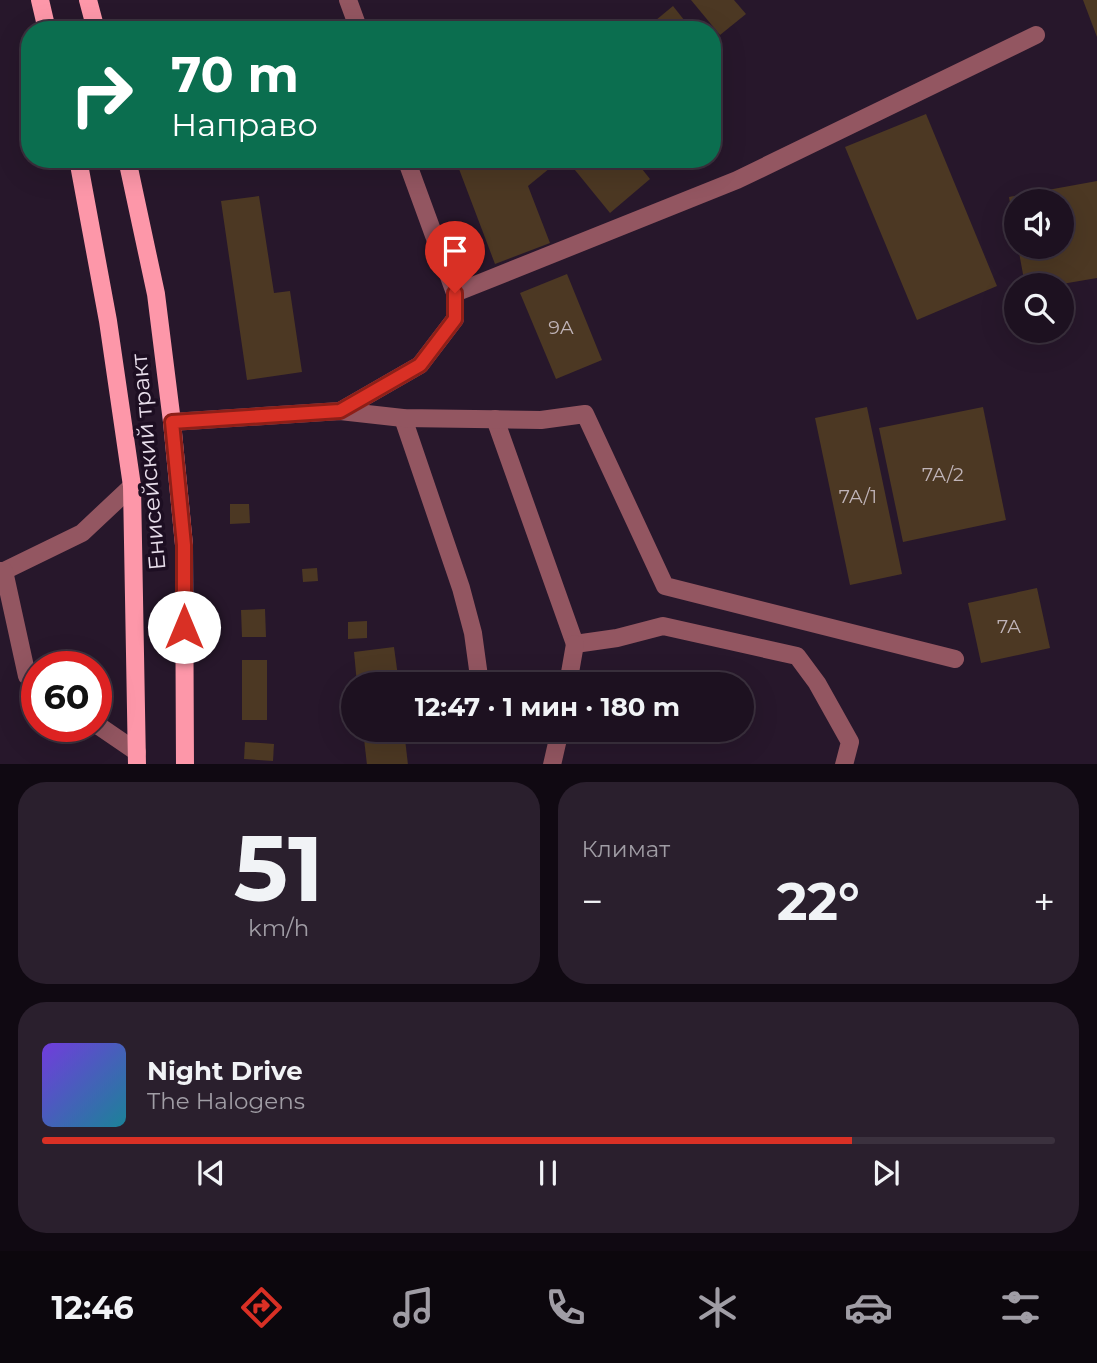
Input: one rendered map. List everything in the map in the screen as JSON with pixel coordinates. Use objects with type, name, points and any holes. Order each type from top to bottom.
[{"type":"main road","points":[[40,0],[45,21]]},
{"type":"main road","points":[[88,0],[94,21]]},
{"type":"main road","name":"Енисейский тракт","points":[[80,168],[108,321],[132,486],[137,759]]},
{"type":"main road","name":"Енисейский тракт","points":[[129,168],[156,295],[184,545],[185,764]]},
{"type":"lane","points":[[348,0],[356,21]]},
{"type":"lane","points":[[455,293],[737,180],[1036,34]]},
{"type":"lane","points":[[340,411],[420,365],[455,319],[455,293],[409,168]]},
{"type":"lane","points":[[172,422],[340,411],[404,418],[541,420],[586,414],[665,586],[955,659]]},
{"type":"lane","points":[[404,418],[461,588],[473,633],[478,672]]},
{"type":"lane","points":[[495,419],[575,644],[570,672]]},
{"type":"lane","points":[[21,651],[2,571],[82,533],[132,486]]},
{"type":"lane","points":[[575,644],[617,638],[663,626],[797,656],[817,683],[850,742],[844,764]]},
{"type":"lane","points":[[112,738],[137,759]]},
{"type":"lane","points":[[552,764],[558,742]]},
{"type":"building","points":[[691,0],[734,0],[746,14],[721,34],[721,21],[708,21]]},
{"type":"building","points":[[1083,0],[1097,0],[1097,37]]},
{"type":"building","points":[[673,6],[685,21],[655,21]]},
{"type":"building","points":[[926,114],[997,286],[917,320],[845,147]]},
{"type":"building","points":[[550,168],[528,186],[550,243],[495,264],[459,169]]},
{"type":"building","points":[[573,168],[641,168],[650,179],[610,213]]},
{"type":"building","points":[[1097,181],[1097,278],[1074,282],[1074,273],[1023,273],[1020,259],[1074,259],[1074,189],[1053,189]]},
{"type":"building","points":[[259,196],[274,293],[290,291],[302,372],[247,380],[221,201]]},
{"type":"building","points":[[567,274],[602,360],[556,379],[520,293]]},
{"type":"building","points":[[867,407],[902,574],[850,585],[815,418]]},
{"type":"building","points":[[983,407],[1006,520],[903,542],[879,428]]},
{"type":"building","points":[[230,504],[249,504],[250,523],[230,524]]},
{"type":"building","points":[[317,568],[318,581],[303,582],[302,569]]},
{"type":"building","points":[[1037,588],[1050,648],[981,663],[968,603]]},
{"type":"building","points":[[265,609],[266,637],[242,637],[241,610]]},
{"type":"building","points":[[367,621],[367,638],[348,639],[348,622]]},
{"type":"building","points":[[394,647],[397,672],[356,672],[354,652]]},
{"type":"building","points":[[242,660],[267,660],[267,720],[242,720]]},
{"type":"building","points":[[245,742],[274,744],[273,761],[244,759]]},
{"type":"building","points":[[364,742],[405,742],[408,764],[367,764]]},
{"type":"route","points":[[184,627],[184,545],[172,422],[340,411],[420,365],[455,319],[455,293]]}]
